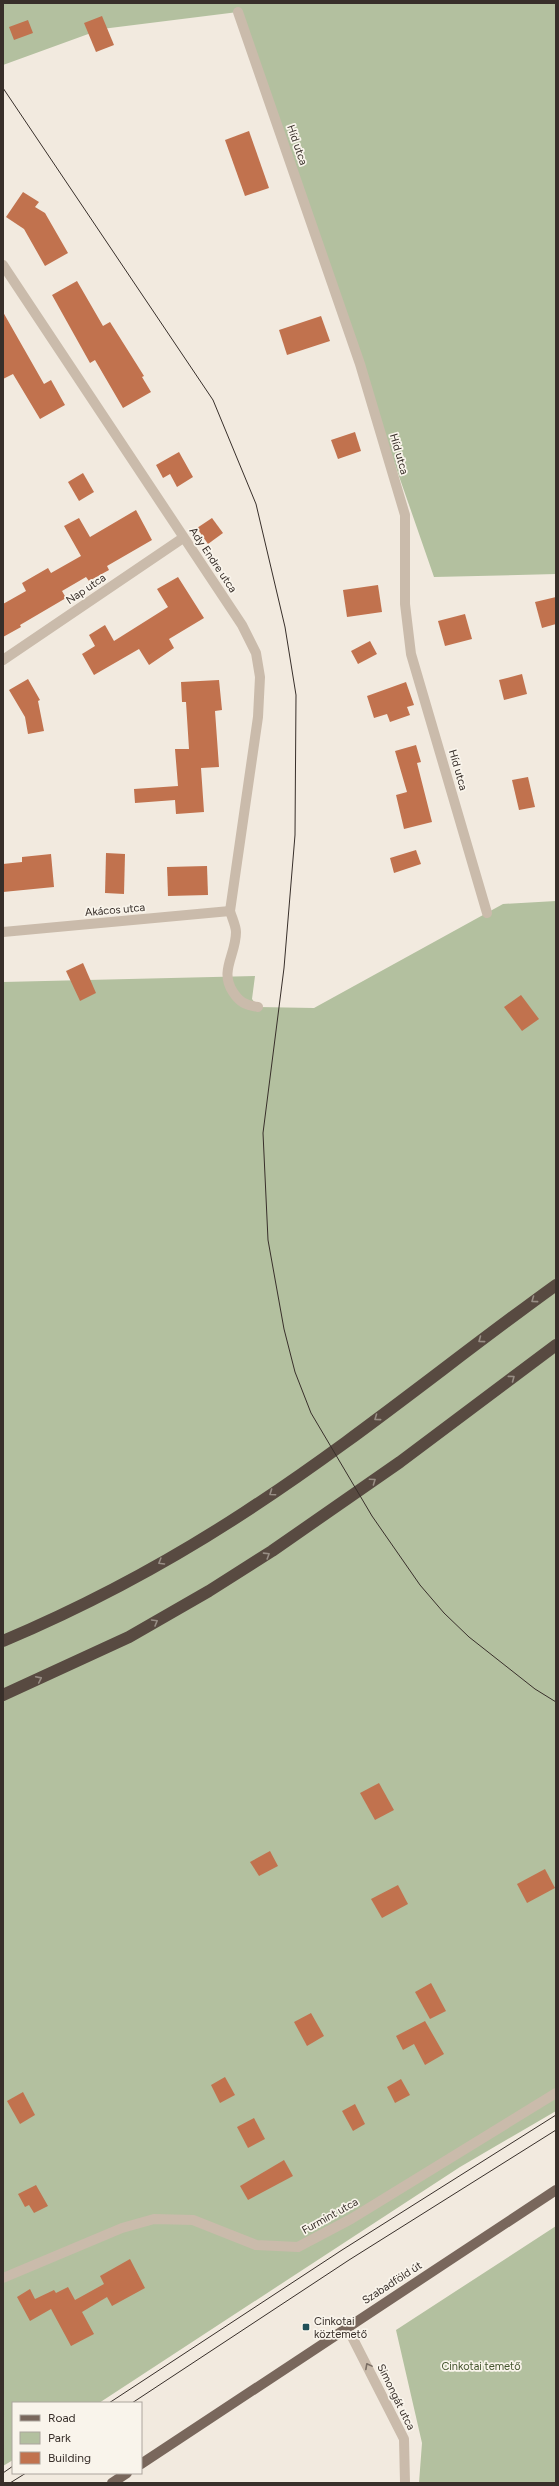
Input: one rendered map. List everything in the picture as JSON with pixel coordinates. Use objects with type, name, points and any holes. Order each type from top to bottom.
[{"type":"highway","points":[[3,1642],[144,1572],[245,1512],[380,1416],[556,1285]]},
{"type":"highway","points":[[3,1694],[129,1637],[209,1591],[272,1551],[400,1462],[556,1345]]},
{"type":"main road","name":"Szabadföld út","points":[[142,2463],[556,2190]]},
{"type":"main road","points":[[112,2483],[126,2474]]},
{"type":"street","name":"Híd utca","points":[[238,12],[360,364],[405,515],[405,604],[411,654],[487,913]]},
{"type":"street","name":"Ady Endre utca","points":[[3,265],[242,625],[256,653],[260,677],[258,717],[230,911]]},
{"type":"street","name":"Nap utca","points":[[3,660],[183,538]]},
{"type":"street","name":"Akácos utca","points":[[3,932],[230,911]]},
{"type":"street","points":[[230,911],[236,933],[226,970],[228,984],[243,1004],[258,1007]]},
{"type":"street","name":"Furmint utca","points":[[3,2278],[122,2228],[154,2219],[193,2220],[256,2245],[298,2247],[351,2219],[556,2093]]},
{"type":"street","name":"Simongát utca","points":[[347,2327],[379,2386],[404,2439],[405,2483]]},
{"type":"green space","points":[[3,3],[556,3],[556,574],[434,577],[238,12],[102,29],[3,65]]},
{"type":"green space","points":[[556,901],[556,2111],[460,2167],[101,2402],[12,2402],[12,2461],[3,2466],[3,982],[255,976],[252,999],[258,1007],[314,1008],[503,904]]},
{"type":"green space","name":"Cinkotai temető","points":[[556,2226],[556,2483],[419,2483],[422,2443],[396,2330]]},
{"type":"building","points":[[102,16],[114,45],[96,52],[84,23]]},
{"type":"building","points":[[28,20],[33,33],[14,40],[9,27]]},
{"type":"building","points":[[249,131],[269,188],[245,196],[225,140]]},
{"type":"building","points":[[23,192],[39,202],[35,207],[45,213],[68,253],[45,266],[24,229],[6,217]]},
{"type":"building","points":[[77,281],[103,326],[110,322],[144,376],[142,377],[151,392],[123,408],[95,360],[90,363],[52,295]]},
{"type":"building","points":[[3,312],[44,384],[51,380],[65,405],[40,419],[13,374],[3,379]]},
{"type":"building","points":[[321,316],[330,341],[287,355],[279,330]]},
{"type":"building","points":[[355,432],[361,451],[338,459],[331,440]]},
{"type":"building","points":[[179,452],[193,477],[177,487],[170,474],[163,478],[156,465]]},
{"type":"building","points":[[83,473],[94,492],[79,501],[68,482]]},
{"type":"building","points":[[136,510],[152,540],[107,566],[109,570],[89,581],[86,577],[62,591],[66,598],[20,625],[21,627],[3,637],[3,604],[26,591],[22,583],[48,568],[51,573],[81,556],[64,526],[79,518],[90,537]]},
{"type":"building","points":[[212,518],[223,533],[208,544],[197,528]]},
{"type":"building","points":[[178,577],[204,618],[169,639],[174,648],[149,665],[139,649],[94,675],[82,654],[95,646],[89,635],[105,625],[114,641],[168,607],[157,589]]},
{"type":"building","points":[[378,585],[382,612],[347,617],[343,590]]},
{"type":"building","points":[[556,597],[556,624],[542,628],[535,602]]},
{"type":"building","points":[[465,614],[472,639],[445,646],[438,621]]},
{"type":"building","points":[[370,641],[377,654],[358,664],[351,651]]},
{"type":"building","points":[[522,674],[527,694],[504,700],[499,680]]},
{"type":"building","points":[[28,679],[40,700],[38,701],[44,731],[28,734],[25,717],[9,690]]},
{"type":"building","points":[[219,680],[222,710],[215,711],[219,767],[201,768],[204,812],[176,814],[175,800],[135,803],[134,789],[178,786],[175,749],[189,749],[186,702],[182,702],[181,682]]},
{"type":"building","points":[[406,682],[414,705],[407,707],[410,715],[390,722],[387,714],[374,718],[367,696]]},
{"type":"building","points":[[416,745],[421,762],[417,763],[432,822],[404,829],[396,795],[407,792],[395,751]]},
{"type":"building","points":[[528,777],[535,807],[519,810],[512,780]]},
{"type":"building","points":[[416,850],[421,864],[394,873],[390,858]]},
{"type":"building","points":[[106,853],[125,854],[124,894],[105,893]]},
{"type":"building","points":[[51,854],[54,887],[3,892],[3,864],[22,862],[22,857]]},
{"type":"building","points":[[207,866],[208,895],[168,896],[167,867]]},
{"type":"building","points":[[83,963],[96,993],[80,1001],[66,971]]},
{"type":"building","points":[[521,995],[539,1019],[522,1031],[504,1007]]},
{"type":"building","points":[[379,1783],[394,1810],[375,1820],[360,1793]]},
{"type":"building","points":[[270,1851],[278,1866],[259,1876],[250,1862]]},
{"type":"building","points":[[545,1869],[555,1888],[527,1903],[517,1884]]},
{"type":"building","points":[[398,1885],[408,1904],[382,1918],[371,1899]]},
{"type":"building","points":[[431,1983],[446,2011],[430,2019],[415,1992]]},
{"type":"building","points":[[311,2013],[324,2036],[307,2046],[294,2022]]},
{"type":"building","points":[[425,2021],[444,2054],[425,2065],[414,2044],[403,2050],[396,2036]]},
{"type":"building","points":[[225,2077],[235,2095],[220,2103],[211,2085]]},
{"type":"building","points":[[401,2079],[410,2095],[395,2103],[387,2087]]},
{"type":"building","points":[[23,2092],[35,2115],[20,2124],[7,2101]]},
{"type":"building","points":[[355,2104],[365,2124],[353,2131],[342,2111]]},
{"type":"building","points":[[254,2118],[265,2139],[248,2148],[237,2127]]},
{"type":"building","points":[[284,2160],[293,2176],[248,2200],[240,2186]]},
{"type":"building","points":[[36,2185],[48,2206],[34,2213],[29,2205],[25,2207],[18,2194]]},
{"type":"building","points":[[130,2259],[145,2288],[112,2306],[107,2297],[82,2312],[94,2334],[71,2346],[51,2309],[30,2321],[17,2297],[30,2289],[35,2299],[54,2290],[56,2293],[68,2287],[75,2300],[104,2284],[100,2276]]},
{"type":"tram line","points":[[3,88],[213,400],[256,504],[285,627],[296,695],[295,835],[284,968],[263,1133],[268,1240],[284,1329],[295,1372],[311,1413],[372,1516],[420,1585],[444,1613],[469,1637],[535,1689],[556,1702]]},
{"type":"tram line","points":[[111,2402],[342,2250],[556,2115]]},
{"type":"tram line","points":[[134,2402],[349,2260],[556,2130]]},
{"type":"tram line","points":[[3,2473],[12,2467]]},
{"type":"tram line","points":[[10,2483],[24,2474]]},
{"type":"place","name":"Cinkotai köztemető","points":[[306,2327]]}]
